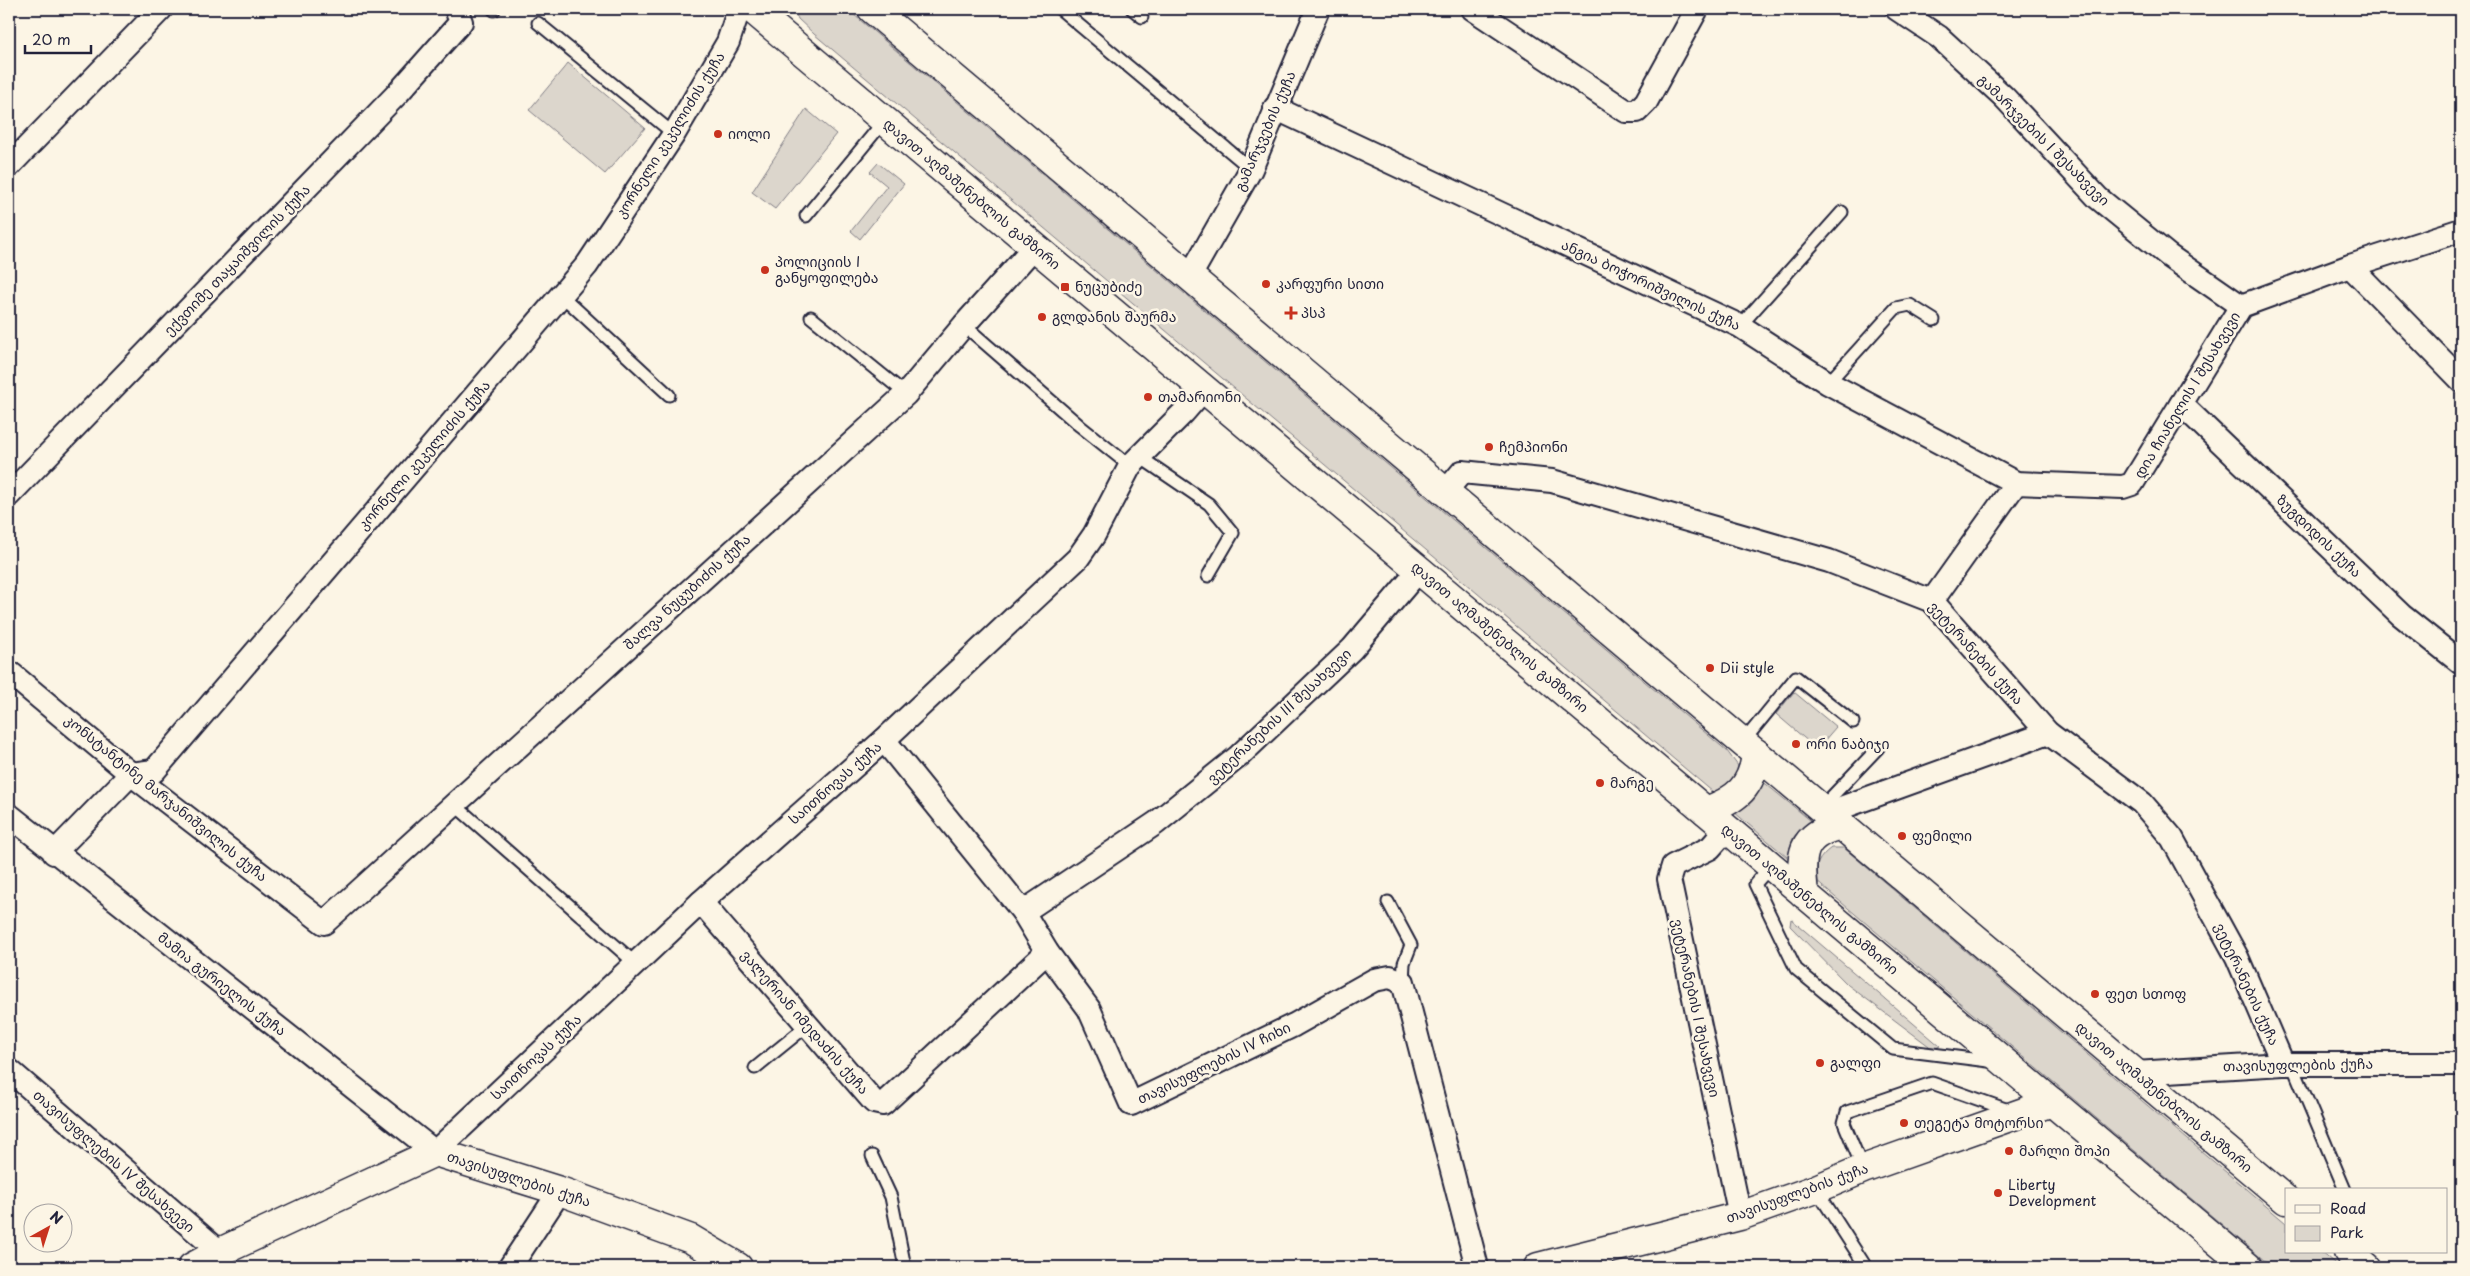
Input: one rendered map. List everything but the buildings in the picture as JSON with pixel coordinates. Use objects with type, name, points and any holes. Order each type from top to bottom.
[{"type":"main road","name":"დავით აღმაშენებლის გამზირი","points":[[752,9],[2248,1267]]},
{"type":"main road","name":"დავით აღმაშენებლის გამზირი","points":[[872,9],[2285,1199]]},
{"type":"main road","points":[[1706,811],[1726,804],[1743,790],[1753,774],[1750,747]]},
{"type":"main road","points":[[1804,894],[1801,865],[1807,843],[1817,833],[1827,828],[1830,815]]},
{"type":"main road","name":"თავისუფლების ქუჩა","points":[[1538,1267],[1740,1216],[1816,1189],[1863,1169],[2052,1102]]},
{"type":"main road","name":"თავისუფლების ქუჩა","points":[[192,1267],[220,1252],[435,1152],[560,1191],[691,1239],[738,1267]]},
{"type":"main road","points":[[2350,1254],[2366,1267]]},
{"type":"street","points":[[9,166],[161,9]]},
{"type":"street","name":"კორნელი კეკელიძის ქუჩა","points":[[132,774],[154,771],[587,265],[674,134],[728,42],[739,9]]},
{"type":"street","name":"გამარჯვების ქუჩა","points":[[1190,276],[1251,169],[1318,9]]},
{"type":"street","points":[[1472,9],[1626,111],[1637,111],[1646,102],[1697,9]]},
{"type":"street","name":"გამარჯვების I შესახვევი","points":[[1897,9],[1939,37],[2004,97],[2098,198],[2169,256],[2241,306]]},
{"type":"street","name":"ექვთიმე თაყაიშვილის ქუჩა","points":[[9,495],[398,93],[459,15]]},
{"type":"street","name":"ანგია ბოჭორიშვილის ქუჩა","points":[[1275,108],[1740,326],[1828,383],[2016,483]]},
{"type":"street","name":"დია ჩიანელის I შესახვევი","points":[[2016,483],[2123,488],[2132,484],[2241,306],[2350,266],[2461,230]]},
{"type":"street","name":"შალვა ნუცუბიძის ქუჩა","points":[[324,923],[455,806],[597,673],[906,394],[1036,246]]},
{"type":"street","points":[[2350,266],[2461,380]]},
{"type":"street","name":"საითნოვას ქუჩა","points":[[435,1152],[701,902],[884,740],[1078,558],[1094,534],[1135,461],[1204,389]]},
{"type":"street","name":"ზუგდიდის ქუჩა","points":[[2181,404],[2401,615],[2461,662]]},
{"type":"street","name":"ვეტერანების ქუჩა","points":[[1446,491],[1462,472],[1552,482],[1829,560],[1932,601],[2048,733],[2142,803],[2172,838],[2237,957],[2288,1064]]},
{"type":"street","points":[[1932,601],[2016,483]]},
{"type":"street","name":"ვეტერანების III შესახვევი","points":[[1023,912],[1156,824],[1239,756],[1352,649],[1420,569]]},
{"type":"street","name":"კონსტანტინე მარჯანიშვილის ქუჩა","points":[[9,672],[132,774],[324,923]]},
{"type":"street","points":[[1830,815],[2048,733]]},
{"type":"street","name":"თავისუფლების IV ჩიხი","points":[[884,740],[1023,912],[1047,952],[1089,1009],[1131,1104],[1294,1025],[1374,980],[1390,977],[1403,982]]},
{"type":"street","points":[[54,853],[132,774]]},
{"type":"street","name":"მამია გურიელის ქუჩა","points":[[9,815],[54,853],[435,1152]]},
{"type":"street","name":"ვეტერანების I შესახვევი","points":[[1727,829],[1710,848],[1673,866],[1670,880],[1740,1216]]},
{"type":"street","name":"ვალერიან იმედაძის ქუჩა","points":[[701,902],[874,1102],[882,1104],[1047,952]]},
{"type":"street","points":[[1403,982],[1477,1267]]},
{"type":"street","name":"თავისუფლების ქუჩა","points":[[2135,1073],[2288,1064],[2461,1064]]},
{"type":"street","name":"თავისუფლების IV შესახვევი","points":[[9,1070],[220,1252]]},
{"type":"street","points":[[510,1267],[560,1191]]},
{"type":"lane","points":[[1060,9],[1251,169]]},
{"type":"lane","points":[[1132,9],[1142,17]]},
{"type":"lane","points":[[538,23],[674,134]]},
{"type":"lane","points":[[806,216],[884,120]]},
{"type":"lane","points":[[1740,326],[1842,212]]},
{"type":"lane","points":[[562,295],[669,395]]},
{"type":"lane","points":[[1828,383],[1896,308],[1910,305],[1934,320]]},
{"type":"lane","points":[[811,316],[906,394]]},
{"type":"lane","points":[[964,326],[1080,426],[1209,504],[1233,532],[1208,576]]},
{"type":"lane","points":[[1750,747],[1796,677],[1853,722]]},
{"type":"lane","points":[[1830,815],[1878,748]]},
{"type":"lane","points":[[455,806],[635,964]]},
{"type":"lane","points":[[1771,866],[1755,884],[1796,969],[1893,1049],[1966,1060],[2004,1062]]},
{"type":"lane","points":[[1388,902],[1411,945],[1404,963],[1403,982]]},
{"type":"lane","points":[[755,1068],[808,1025]]},
{"type":"lane","points":[[2288,1064],[2344,1188]]},
{"type":"lane","points":[[1863,1169],[1844,1123],[1847,1112],[1932,1082],[2017,1114]]},
{"type":"lane","points":[[872,1156],[892,1197],[905,1267]]},
{"type":"lane","points":[[1816,1189],[1866,1267]]},
{"type":"green space","points":[[793,9],[847,9],[1727,751],[1738,766],[1730,783],[1722,789],[1713,792],[814,34],[798,19]]},
{"type":"green space","points":[[568,63],[645,128],[605,174],[529,110]]},
{"type":"green space","points":[[806,109],[836,134],[775,209],[752,192]]},
{"type":"green space","points":[[878,163],[904,184],[860,239],[851,231],[887,186],[870,172]]},
{"type":"green space","points":[[1794,692],[1836,727],[1817,749],[1776,714]]},
{"type":"green space","points":[[1761,780],[1816,825],[1803,829],[1795,835],[1788,858],[1734,812],[1750,804],[1758,792]]},
{"type":"green space","points":[[1831,848],[1844,848],[2285,1222],[2285,1254],[2323,1254],[2339,1267],[2272,1267],[1816,881],[1818,862]]},
{"type":"green space","points":[[1791,919],[1940,1046],[1933,1049],[1848,985],[1790,926]]},
{"type":"place","name":"იოლი","points":[[718,134]]},
{"type":"place","name":"პოლიციის I განყოფილება","points":[[765,270]]},
{"type":"place","name":"კარფური სითი","points":[[1266,284]]},
{"type":"place","name":"ნუცუბიძე","points":[[1065,287]]},
{"type":"place","name":"პსპ","points":[[1291,313]]},
{"type":"place","name":"გლდანის შაურმა","points":[[1042,317]]},
{"type":"place","name":"თამარიონი","points":[[1148,397]]},
{"type":"place","name":"ჩემპიონი","points":[[1489,447]]},
{"type":"place","name":"Dii style","points":[[1710,668]]},
{"type":"place","name":"ორი ნაბიჯი","points":[[1796,744]]},
{"type":"place","name":"მარგე","points":[[1600,783]]},
{"type":"place","name":"ფემილი","points":[[1902,836]]},
{"type":"place","name":"ფეთ სთოფ","points":[[2095,994]]},
{"type":"place","name":"გალფი","points":[[1820,1063]]},
{"type":"place","name":"თეგეტა მოტორსი","points":[[1904,1123]]},
{"type":"place","name":"მარლი შოპი","points":[[2009,1151]]},
{"type":"place","name":"Liberty Development","points":[[1998,1193]]}]
